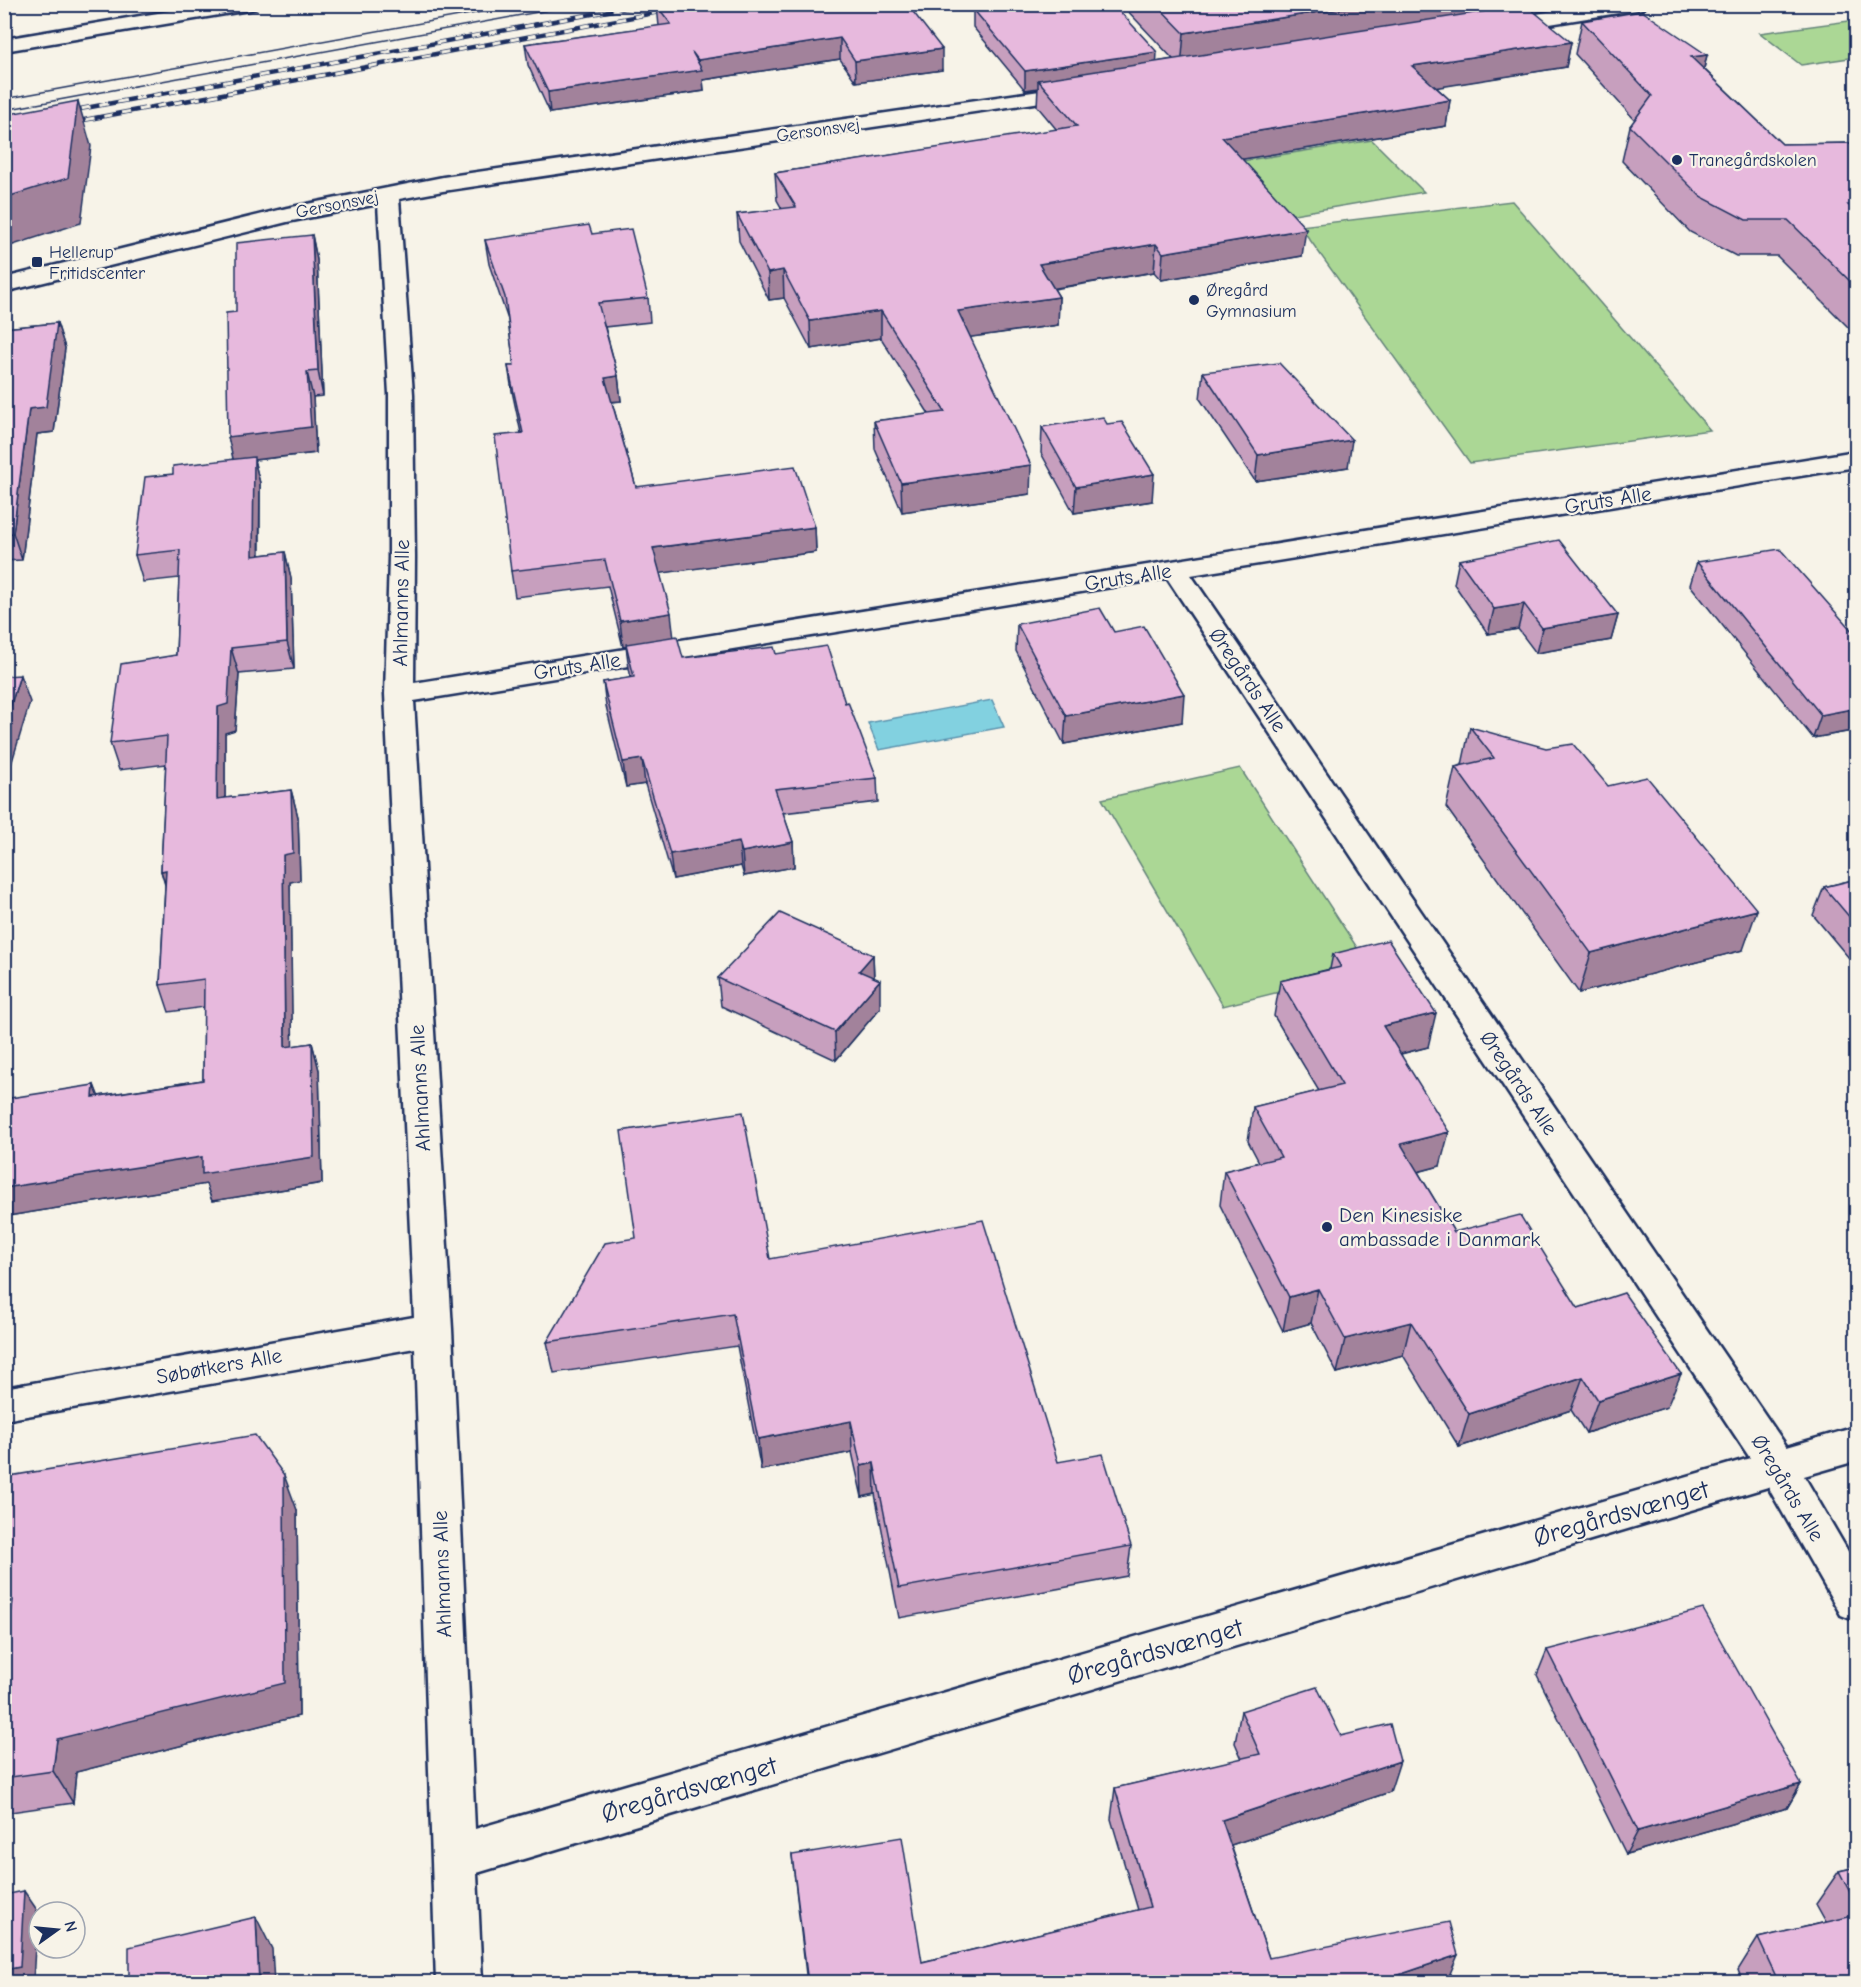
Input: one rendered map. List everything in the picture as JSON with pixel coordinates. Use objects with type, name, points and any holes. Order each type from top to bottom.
[{"type":"street","points":[[4,45],[249,4]]},
{"type":"street","points":[[1522,4],[1542,19]]},
{"type":"street","points":[[1483,29],[1637,4]]},
{"type":"street","name":"Gersonsvej","points":[[4,285],[286,214],[443,184],[1106,87]]},
{"type":"street","name":"Ahlmanns Alle","points":[[388,194],[401,394],[402,557],[399,694],[433,1329],[459,1983]]},
{"type":"street","name":"Gruts Alle","points":[[399,694],[1857,459]]},
{"type":"street","name":"Øregårds Alle","points":[[1174,569],[1777,1467],[1857,1602]]},
{"type":"street","name":"Søbøtkers Alle","points":[[4,1404],[433,1329]]},
{"type":"street","name":"Øregårdsvænget","points":[[453,1858],[1857,1444]]},
{"type":"green space","points":[[1856,20],[1856,57],[1801,65],[1760,33]]},
{"type":"green space","points":[[1372,140],[1424,192],[1253,221],[1205,167]]},
{"type":"green space","points":[[1512,201],[1710,430],[1470,463],[1300,226]]},
{"type":"green space","points":[[1240,768],[1371,969],[1223,1006],[1102,799]]},
{"type":"water","points":[[992,700],[1004,727],[879,750],[868,723]]},
{"type":"building","points":[[671,4],[907,4],[942,49],[855,61],[840,38],[698,60],[692,52],[702,70],[548,92],[525,44],[671,24],[657,6]]},
{"type":"building","points":[[1003,4],[1113,4],[1157,52],[1025,71],[973,9]]},
{"type":"building","points":[[1156,4],[1370,4],[1184,33]]},
{"type":"building","points":[[1526,5],[1571,42],[1412,66],[1450,100],[1222,137],[1306,229],[1163,253],[1156,244],[1039,264],[1059,297],[958,311],[1031,465],[901,483],[874,421],[945,412],[881,311],[810,321],[783,270],[768,273],[737,214],[796,207],[775,173],[1077,126],[1038,80]]},
{"type":"building","points":[[1642,11],[1707,55],[1691,57],[1782,144],[1857,143],[1857,204],[1848,205],[1857,212],[1857,288],[1788,220],[1746,220],[1700,196],[1630,126],[1652,96],[1582,21]]},
{"type":"building","points":[[78,101],[68,178],[4,198],[4,115]]},
{"type":"building","points":[[589,225],[592,234],[631,229],[648,298],[598,303],[618,376],[605,378],[636,487],[795,466],[815,527],[653,548],[671,613],[620,621],[605,560],[511,571],[495,436],[523,433],[508,366],[514,366],[505,297],[485,240]]},
{"type":"building","points":[[312,235],[318,371],[307,372],[311,427],[228,437],[226,313],[236,312],[236,243]]},
{"type":"building","points":[[57,323],[46,407],[29,409],[13,533],[4,534],[4,328]]},
{"type":"building","points":[[1279,363],[1352,440],[1258,455],[1203,372]]},
{"type":"building","points":[[1103,417],[1107,424],[1122,422],[1154,474],[1076,487],[1042,427]]},
{"type":"building","points":[[254,457],[253,556],[285,552],[287,642],[231,648],[228,704],[218,707],[217,799],[291,790],[293,853],[283,855],[285,1047],[312,1043],[314,1157],[202,1174],[202,1157],[4,1188],[4,1099],[94,1085],[93,1097],[203,1080],[204,979],[160,985],[166,870],[161,871],[167,736],[110,743],[121,664],[176,655],[180,550],[135,555],[145,477],[173,474],[173,466]]},
{"type":"building","points":[[1559,540],[1618,615],[1542,628],[1524,604],[1494,609],[1459,560]]},
{"type":"building","points":[[1780,549],[1853,632],[1857,632],[1857,708],[1821,715],[1697,562]]},
{"type":"building","points":[[1100,608],[1114,632],[1144,626],[1184,694],[1066,716],[1017,624]]},
{"type":"building","points":[[677,636],[683,658],[774,647],[776,654],[827,646],[845,703],[848,702],[877,778],[775,789],[793,842],[742,852],[739,842],[670,854],[642,759],[623,762],[603,682],[634,677],[626,644]]},
{"type":"building","points":[[4,668],[5,676],[20,675],[4,727]]},
{"type":"building","points":[[1470,727],[1546,748],[1573,744],[1608,786],[1647,777],[1757,910],[1591,953],[1455,767],[1494,758]]},
{"type":"building","points":[[1857,879],[1857,926],[1824,887]]},
{"type":"building","points":[[780,913],[873,955],[859,971],[880,980],[835,1032],[718,978]]},
{"type":"building","points":[[1388,940],[1436,1013],[1383,1026],[1449,1132],[1401,1144],[1454,1232],[1520,1215],[1578,1308],[1624,1293],[1681,1374],[1598,1400],[1583,1377],[1469,1414],[1411,1322],[1345,1339],[1318,1289],[1289,1297],[1224,1171],[1281,1157],[1253,1107],[1342,1085],[1280,981],[1341,967],[1333,954]]},
{"type":"building","points":[[743,1112],[770,1259],[983,1220],[1058,1462],[1103,1454],[1131,1546],[899,1588],[874,1463],[861,1466],[851,1421],[758,1439],[733,1314],[547,1342],[605,1243],[636,1238],[621,1131]]},
{"type":"building","points":[[255,1435],[284,1475],[285,1683],[57,1739],[53,1771],[4,1778],[4,1665],[13,1600],[4,1601],[4,1477]]},
{"type":"building","points":[[1703,1609],[1801,1784],[1638,1831],[1547,1650]]},
{"type":"building","points":[[1317,1687],[1341,1736],[1390,1724],[1400,1761],[1222,1820],[1269,1958],[1449,1922],[1458,1955],[1375,1983],[808,1983],[792,1855],[902,1837],[922,1962],[1150,1907],[1115,1788],[1260,1754],[1241,1711]]},
{"type":"building","points":[[1857,1867],[1857,1906],[1839,1871]]},
{"type":"building","points":[[24,1891],[20,1967],[4,1970],[4,1895]]},
{"type":"building","points":[[1857,1915],[1857,1983],[1779,1983],[1758,1938]]},
{"type":"building","points":[[256,1917],[259,1983],[129,1983],[129,1947]]},
{"type":"tram line","points":[[4,99],[525,4]]},
{"type":"tram line","points":[[4,110],[582,4]]},
{"type":"railway","points":[[64,112],[646,4]]},
{"type":"railway","points":[[68,123],[702,4]]},
{"type":"place","name":"Tranegårdskolen","points":[[1677,160]]},
{"type":"place","name":"Hellerup Fritidscenter","points":[[37,262]]},
{"type":"place","name":"Øregård Gymnasium","points":[[1194,300]]},
{"type":"place","name":"Den Kinesiske ambassade i Danmark","points":[[1327,1227]]}]
